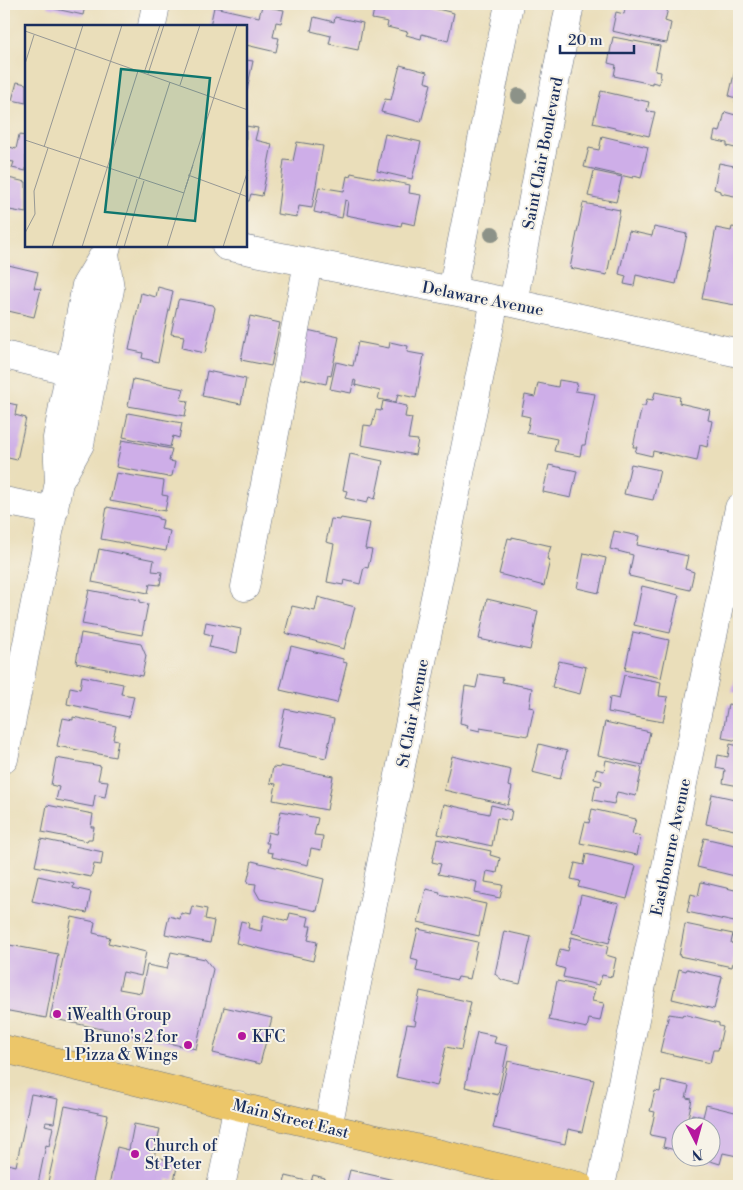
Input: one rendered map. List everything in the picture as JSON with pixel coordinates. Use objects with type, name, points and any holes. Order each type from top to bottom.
[{"type":"main road","name":"Main Street East","points":[[4,1049],[328,1127],[511,1179],[579,1186]]},
{"type":"street","points":[[152,25],[156,4]]},
{"type":"street","points":[[452,291],[509,4]]},
{"type":"street","name":"Saint Clair Boulevard","points":[[504,301],[570,4]]},
{"type":"street","name":"Delaware Avenue","points":[[236,248],[504,301],[739,353]]},
{"type":"street","points":[[4,759],[59,482],[57,438],[82,374],[86,285],[106,250]]},
{"type":"street","points":[[245,587],[308,263]]},
{"type":"street","name":"St Clair Avenue","points":[[328,1127],[504,301]]},
{"type":"street","points":[[4,355],[82,374]]},
{"type":"street","points":[[4,501],[54,511]]},
{"type":"street","name":"Eastbourne Avenue","points":[[601,1186],[739,508]]},
{"type":"street","points":[[221,1186],[238,1106]]},
{"type":"building","points":[[48,4],[94,4],[93,8],[85,6],[83,15],[47,7]]},
{"type":"building","points":[[375,4],[425,4],[425,6],[454,13],[448,41],[422,34],[421,39],[406,35],[408,32],[387,27],[388,22],[372,19]]},
{"type":"building","points":[[626,4],[669,4],[665,21],[671,23],[667,43],[612,31],[616,12],[624,14]]},
{"type":"building","points":[[262,6],[284,10],[281,23],[276,22],[273,37],[279,38],[276,52],[248,45],[248,25],[210,25],[214,7],[259,17]]},
{"type":"building","points":[[314,17],[334,22],[335,17],[363,23],[358,50],[329,44],[331,36],[311,31]]},
{"type":"building","points":[[613,37],[660,46],[655,71],[661,72],[659,84],[614,76],[616,65],[608,63]]},
{"type":"building","points":[[248,60],[253,61],[248,85]]},
{"type":"building","points":[[400,65],[427,72],[425,82],[431,84],[421,122],[381,112],[385,99],[391,100]]},
{"type":"building","points":[[735,70],[739,71],[739,103],[735,102],[736,98],[729,96]]},
{"type":"building","points":[[17,82],[25,84],[25,103],[12,100]]},
{"type":"building","points":[[601,91],[649,102],[647,111],[655,112],[649,136],[593,123]]},
{"type":"building","points":[[725,112],[739,116],[739,149],[727,146],[727,143],[713,140],[715,131],[720,132]]},
{"type":"building","points":[[248,126],[258,128],[255,140],[272,144],[262,196],[251,194],[249,201]]},
{"type":"building","points":[[385,134],[421,142],[412,179],[377,171]]},
{"type":"building","points":[[19,135],[25,136],[25,171],[12,168],[14,162],[6,161],[10,147],[16,149]]},
{"type":"building","points":[[602,136],[648,147],[641,178],[634,176],[633,178],[584,167],[589,148],[599,150]]},
{"type":"building","points":[[297,142],[323,146],[312,208],[299,206],[297,217],[277,214],[284,160],[293,161]]},
{"type":"building","points":[[719,163],[739,167],[739,197],[720,193],[720,191],[714,189]]},
{"type":"building","points":[[594,171],[622,177],[616,202],[588,196]]},
{"type":"building","points":[[351,173],[410,185],[409,193],[421,195],[415,225],[402,222],[401,226],[346,215],[348,201],[345,200],[342,218],[314,212],[319,187],[344,191],[347,176],[350,177]]},
{"type":"building","points":[[8,178],[25,182],[25,213],[4,209],[4,185],[7,185]]},
{"type":"building","points":[[583,203],[620,210],[607,275],[570,268]]},
{"type":"building","points":[[654,227],[687,234],[676,284],[636,275],[634,286],[624,284],[626,276],[619,274],[629,231],[652,236]]},
{"type":"building","points":[[732,227],[739,228],[739,283],[735,305],[702,299],[716,228],[731,231]]},
{"type":"building","points":[[4,264],[38,272],[34,288],[41,289],[34,317],[4,310]]},
{"type":"building","points":[[158,287],[173,291],[158,362],[142,358],[143,353],[129,350],[141,293],[156,297]]},
{"type":"building","points":[[179,299],[213,305],[215,308],[205,353],[182,348],[184,336],[171,334]]},
{"type":"building","points":[[250,316],[280,323],[271,366],[241,360]]},
{"type":"building","points":[[298,328],[339,337],[331,376],[328,375],[326,384],[298,378]]},
{"type":"building","points":[[358,342],[389,348],[390,342],[408,346],[407,352],[424,355],[416,398],[398,394],[396,402],[378,399],[380,391],[355,385],[356,381],[354,380],[351,393],[330,389],[336,362],[353,366]]},
{"type":"building","points":[[207,371],[246,379],[241,404],[202,396]]},
{"type":"building","points":[[133,379],[184,389],[181,400],[188,401],[185,416],[128,406]]},
{"type":"building","points":[[559,380],[577,383],[575,391],[595,394],[585,445],[582,445],[580,456],[554,451],[557,439],[527,433],[530,417],[521,415],[525,395],[535,397],[538,383],[558,387]]},
{"type":"building","points":[[655,392],[680,397],[679,403],[710,410],[708,420],[712,421],[707,447],[700,445],[697,461],[653,451],[652,456],[635,452],[637,447],[633,447],[642,406],[645,406],[647,399],[653,400]]},
{"type":"building","points":[[383,401],[407,406],[405,417],[412,418],[408,439],[418,440],[415,455],[361,445],[364,425],[372,426],[376,410],[381,411]]},
{"type":"building","points":[[4,402],[17,405],[15,415],[26,418],[17,460],[4,457]]},
{"type":"building","points":[[128,413],[182,423],[179,438],[173,436],[170,447],[123,437]]},
{"type":"building","points":[[122,440],[172,449],[169,461],[175,462],[172,476],[168,477],[116,467]]},
{"type":"building","points":[[350,454],[383,461],[375,499],[369,497],[367,503],[345,498],[347,491],[343,490]]},
{"type":"building","points":[[631,464],[660,470],[653,500],[624,494]]},
{"type":"building","points":[[549,465],[577,471],[571,498],[543,492]]},
{"type":"building","points":[[116,473],[164,481],[162,495],[168,496],[165,511],[110,501]]},
{"type":"building","points":[[107,507],[158,517],[158,519],[163,520],[161,529],[170,531],[166,551],[101,539]]},
{"type":"building","points":[[341,518],[370,523],[365,549],[372,550],[368,568],[364,567],[360,584],[344,580],[343,585],[327,582],[334,544],[326,542],[331,519],[340,520]]},
{"type":"building","points":[[614,531],[639,536],[637,545],[688,556],[685,569],[694,572],[690,590],[629,576],[633,555],[610,549]]},
{"type":"building","points":[[512,537],[551,546],[547,559],[550,560],[544,586],[499,574],[508,538],[512,539]]},
{"type":"building","points":[[99,549],[154,560],[152,571],[162,572],[160,585],[150,584],[148,593],[92,582]]},
{"type":"building","points":[[584,553],[606,558],[599,593],[577,588]]},
{"type":"building","points":[[642,586],[679,595],[670,633],[634,625]]},
{"type":"building","points":[[89,590],[140,600],[140,602],[148,604],[142,635],[82,624]]},
{"type":"building","points":[[318,597],[355,607],[344,649],[285,633],[292,606],[315,611]]},
{"type":"building","points":[[487,599],[538,611],[530,650],[479,639]]},
{"type":"building","points":[[206,622],[241,629],[237,653],[209,647],[212,635],[204,633]]},
{"type":"building","points":[[633,632],[669,640],[661,678],[625,670]]},
{"type":"building","points":[[81,633],[141,644],[146,656],[142,676],[76,663]]},
{"type":"building","points":[[291,646],[343,659],[343,662],[347,663],[337,703],[280,690]]},
{"type":"building","points":[[559,661],[586,667],[580,694],[552,687]]},
{"type":"building","points":[[739,665],[739,693],[732,692]]},
{"type":"building","points":[[479,674],[503,678],[502,682],[532,688],[529,707],[534,708],[528,736],[480,728],[480,731],[467,728],[468,725],[460,723],[465,686],[476,688]]},
{"type":"building","points":[[624,675],[661,682],[659,696],[668,697],[663,722],[608,712],[610,697],[619,699]]},
{"type":"building","points":[[82,676],[123,684],[121,694],[134,696],[129,717],[67,704],[70,687],[80,689]]},
{"type":"building","points":[[728,704],[739,706],[739,741],[722,738]]},
{"type":"building","points":[[285,709],[334,719],[326,758],[277,748]]},
{"type":"building","points":[[73,717],[116,726],[113,739],[118,740],[115,757],[57,746],[63,718],[73,720]]},
{"type":"building","points":[[605,722],[650,732],[643,765],[598,755]]},
{"type":"building","points":[[539,744],[567,751],[560,779],[532,772]]},
{"type":"building","points":[[730,744],[739,746],[739,786],[723,783],[725,770],[716,768],[718,755],[728,757]]},
{"type":"building","points":[[452,756],[511,770],[508,786],[512,787],[508,805],[444,790]]},
{"type":"building","points":[[56,758],[101,766],[98,780],[108,781],[105,797],[95,795],[93,807],[56,800],[59,787],[51,785]]},
{"type":"building","points":[[606,760],[642,768],[636,796],[617,792],[614,804],[593,800],[596,785],[601,786],[602,781],[594,779],[596,769],[604,771]]},
{"type":"building","points":[[280,766],[333,776],[327,810],[273,800],[276,784],[270,783],[273,767],[280,768]]},
{"type":"building","points":[[712,794],[739,800],[739,831],[706,824]]},
{"type":"building","points":[[444,804],[489,814],[491,805],[512,810],[510,821],[497,818],[492,846],[438,834]]},
{"type":"building","points":[[47,805],[93,814],[91,827],[94,827],[92,839],[87,841],[42,832]]},
{"type":"building","points":[[592,809],[636,819],[632,834],[641,836],[637,855],[580,843],[585,822],[589,823]]},
{"type":"building","points":[[281,811],[318,818],[314,835],[323,836],[321,850],[311,848],[308,865],[272,857],[273,853],[267,852],[269,843],[266,843],[268,832],[276,834]]},
{"type":"building","points":[[704,838],[739,846],[739,877],[697,867]]},
{"type":"building","points":[[41,839],[103,852],[101,865],[94,864],[91,877],[35,866]]},
{"type":"building","points":[[437,839],[491,851],[490,855],[500,858],[497,873],[487,871],[485,882],[503,885],[500,898],[475,893],[477,882],[438,874],[441,864],[432,862]]},
{"type":"building","points":[[586,854],[636,866],[627,899],[578,887],[580,881],[571,879],[575,863],[584,865]]},
{"type":"building","points":[[252,861],[324,879],[317,911],[260,899],[255,890],[256,884],[247,883]]},
{"type":"building","points":[[38,876],[74,884],[73,888],[91,892],[87,913],[32,901]]},
{"type":"building","points":[[701,882],[739,891],[739,923],[687,912],[691,894],[698,896]]},
{"type":"building","points":[[426,889],[440,892],[439,894],[486,904],[479,936],[418,922]]},
{"type":"building","points":[[581,895],[619,904],[609,943],[572,933]]},
{"type":"building","points":[[192,906],[207,909],[205,919],[214,921],[210,943],[165,934],[169,916],[180,919],[181,913],[190,915]]},
{"type":"building","points":[[290,913],[309,917],[307,926],[311,926],[308,940],[317,942],[313,961],[236,943],[241,921],[249,923],[248,928],[261,931],[264,915],[288,921]]},
{"type":"building","points":[[72,917],[95,922],[93,933],[110,937],[108,943],[146,952],[141,976],[123,972],[119,989],[141,993],[147,965],[167,969],[171,952],[205,959],[213,969],[196,1049],[50,1018]]},
{"type":"building","points":[[685,924],[733,934],[731,943],[737,945],[732,967],[679,956]]},
{"type":"building","points":[[418,929],[478,942],[470,979],[458,977],[457,980],[416,971],[418,961],[411,959]]},
{"type":"building","points":[[504,931],[531,937],[520,984],[502,980],[495,974]]},
{"type":"building","points":[[571,937],[608,946],[606,955],[616,958],[612,977],[602,975],[599,985],[563,977],[565,969],[556,966],[560,949],[568,951]]},
{"type":"building","points":[[4,944],[58,954],[46,1018],[4,1010]]},
{"type":"building","points":[[679,969],[722,977],[714,1009],[672,999]]},
{"type":"building","points":[[557,981],[595,989],[592,1001],[604,1003],[600,1021],[589,1019],[587,1028],[549,1020]]},
{"type":"building","points":[[420,991],[471,1002],[461,1050],[446,1047],[437,1086],[396,1077],[407,1024],[415,1025],[416,1021],[414,1020]]},
{"type":"building","name":"KFC","points":[[224,1007],[272,1018],[260,1064],[213,1053]]},
{"type":"building","points":[[669,1014],[682,1016],[683,1014],[719,1023],[719,1026],[723,1027],[718,1050],[713,1050],[710,1063],[660,1052]]},
{"type":"building","points":[[477,1032],[496,1036],[494,1043],[508,1046],[498,1095],[465,1087]]},
{"type":"building","points":[[508,1061],[594,1080],[582,1132],[568,1129],[565,1144],[493,1128]]},
{"type":"building","points":[[662,1080],[689,1086],[686,1098],[692,1099],[688,1118],[670,1118],[670,1149],[663,1147],[665,1138],[650,1135],[655,1112],[650,1111],[655,1091],[660,1092]]},
{"type":"building","points":[[31,1094],[58,1099],[54,1123],[46,1122],[45,1125],[53,1127],[49,1146],[46,1145],[38,1184],[41,1184],[41,1186],[4,1186],[4,1163],[16,1166]]},
{"type":"building","points":[[706,1105],[739,1113],[739,1147],[737,1156],[723,1153],[720,1164],[720,1118],[691,1118],[692,1114],[703,1117]]},
{"type":"building","points":[[65,1106],[108,1115],[92,1186],[47,1186]]},
{"type":"building","name":"Church of St Peter","points":[[134,1124],[160,1129],[154,1157],[178,1162],[174,1181],[167,1179],[166,1186],[109,1186],[117,1147],[129,1150]]},
{"type":"building","points":[[350,1170],[394,1180],[393,1186],[346,1186]]},
{"type":"building","points":[[313,1175],[325,1178],[323,1186],[283,1186],[286,1176],[311,1182]]},
{"type":"place","name":"iWealth Group","points":[[57,1014]]},
{"type":"place","name":"KFC","points":[[242,1036]]},
{"type":"place","name":"Bruno's 2 for 1 Pizza & Wings","points":[[188,1045]]},
{"type":"place","name":"Church of St Peter","points":[[135,1154]]}]
